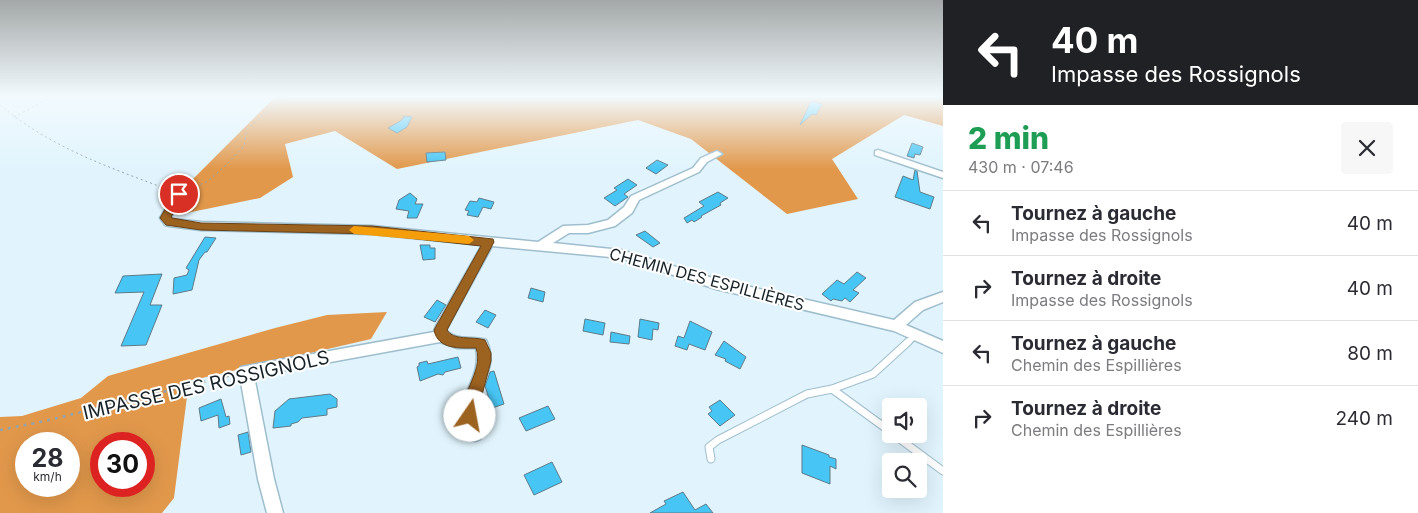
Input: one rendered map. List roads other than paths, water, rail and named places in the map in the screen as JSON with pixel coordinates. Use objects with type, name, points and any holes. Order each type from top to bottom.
[{"type":"street","points":[[878,153],[943,175]]},
{"type":"street","points":[[542,245],[566,229],[588,229],[611,223],[628,210],[635,198],[696,170],[704,160],[716,154]]},
{"type":"street","name":"CHEMIN DES ESPILLIÈRES","points":[[179,194],[165,218],[170,222],[201,226],[372,230],[621,254],[716,284],[878,324],[896,326],[943,347]]},
{"type":"street","points":[[442,336],[440,330],[489,242]]},
{"type":"street","points":[[896,326],[919,306],[943,297]]},
{"type":"street","name":"IMPASSE DES ROSSIGNOLS","points":[[275,513],[264,469],[246,372],[442,336],[459,344],[475,342],[481,344],[484,361],[470,407],[474,434]]},
{"type":"lane","points":[[711,459],[709,446],[718,440],[807,394],[832,388],[873,374],[916,335]]},
{"type":"lane","points":[[832,388],[882,426]]},
{"type":"lane","points":[[905,443],[943,471]]}]
